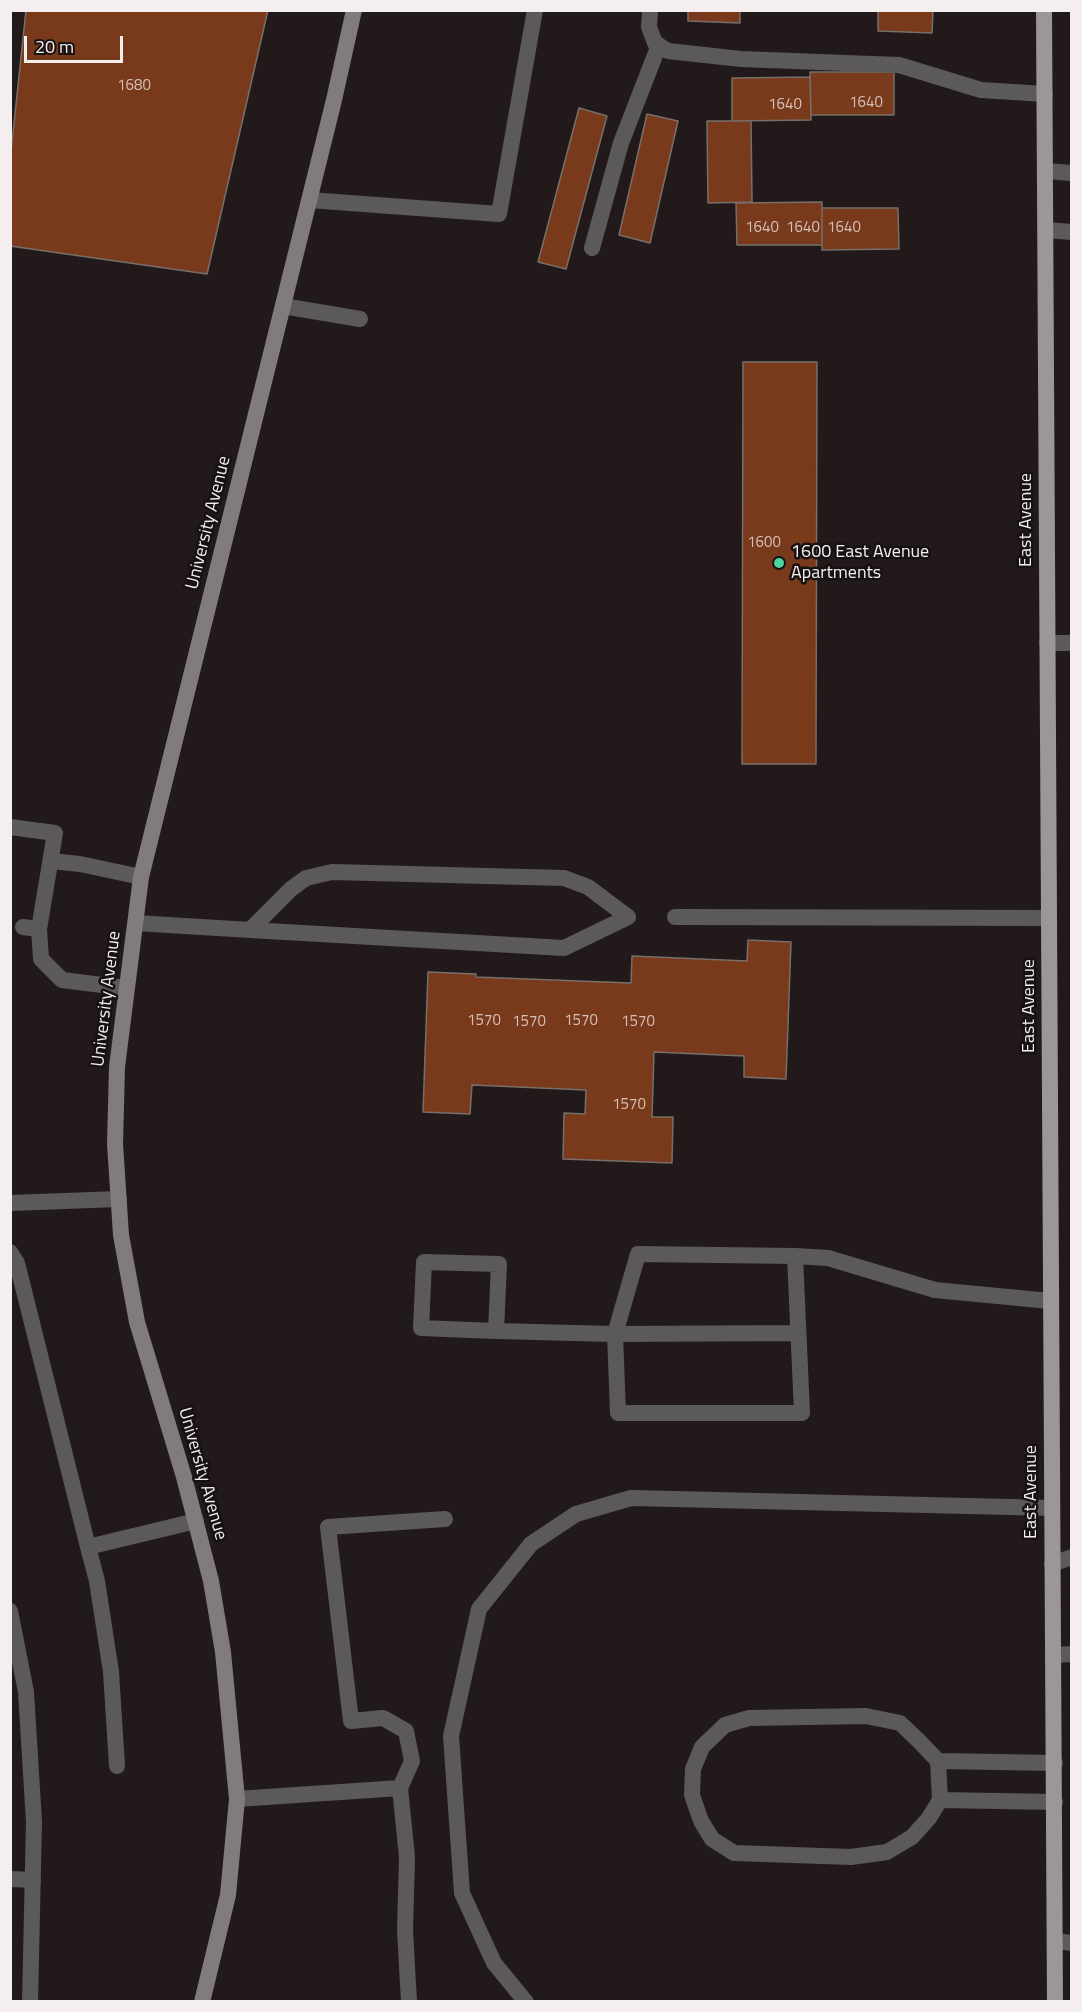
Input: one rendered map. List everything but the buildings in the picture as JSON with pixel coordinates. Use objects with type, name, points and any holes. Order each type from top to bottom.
[{"type":"main road","name":"University Avenue","points":[[202,2001],[228,1895],[237,1799],[223,1652],[211,1581],[184,1477],[137,1322],[121,1235],[115,1144],[117,1078],[141,877],[354,10]]},
{"type":"main road","name":"East Avenue","points":[[1044,10],[1054,1763],[1064,1942],[1056,2001]]},
{"type":"street","points":[[309,200],[499,214],[535,10]]},
{"type":"street","points":[[650,10],[650,27],[655,43],[668,51],[741,59],[899,65],[981,90],[1045,94]]},
{"type":"street","points":[[592,248],[621,143],[659,45]]},
{"type":"street","points":[[1045,171],[1071,173]]},
{"type":"street","points":[[1046,230],[1071,232]]},
{"type":"street","points":[[283,306],[360,320]]},
{"type":"street","points":[[1047,643],[1071,643]]},
{"type":"street","points":[[10,827],[55,833],[51,861],[31,928],[42,959],[62,980],[126,988]]},
{"type":"street","points":[[51,861],[80,864],[141,877]]},
{"type":"street","points":[[136,923],[250,930],[564,948],[628,917],[588,887],[564,878],[332,872],[306,878],[291,889],[250,930]]},
{"type":"street","points":[[675,916],[1048,918]]},
{"type":"street","points":[[10,1203],[119,1198]]},
{"type":"street","points":[[10,1252],[17,1263],[97,1581],[111,1672],[117,1766]]},
{"type":"street","points":[[795,1257],[802,1413],[618,1413],[615,1334],[638,1254],[828,1257],[935,1290],[1050,1301]]},
{"type":"street","points":[[496,1331],[499,1264],[424,1262],[421,1328],[496,1331],[615,1334],[798,1333]]},
{"type":"street","points":[[526,2001],[494,1963],[462,1893],[450,1736],[479,1609],[531,1544],[576,1515],[631,1498],[1052,1508]]},
{"type":"street","points":[[409,2001],[405,1930],[407,1857],[400,1788],[412,1761],[406,1731],[383,1719],[351,1720],[328,1527],[444,1519]]},
{"type":"street","points":[[88,1546],[196,1521]]},
{"type":"street","points":[[1052,1564],[1071,1557]]},
{"type":"street","points":[[10,1611],[26,1692],[34,1822],[30,2001]]},
{"type":"street","points":[[1053,1655],[1071,1654]]},
{"type":"street","points":[[866,1716],[900,1723],[938,1761],[940,1800],[929,1818],[912,1838],[887,1852],[851,1857],[734,1853],[712,1839],[700,1821],[692,1795],[693,1769],[702,1748],[725,1725],[749,1718],[866,1716]]},
{"type":"street","points":[[938,1761],[1054,1763]]},
{"type":"street","points":[[237,1799],[400,1788]]},
{"type":"street","points":[[940,1800],[1055,1802]]},
{"type":"street","points":[[10,1879],[33,1880]]},
{"type":"place","name":"1600 East Avenue Apartments","points":[[779,563]]}]
